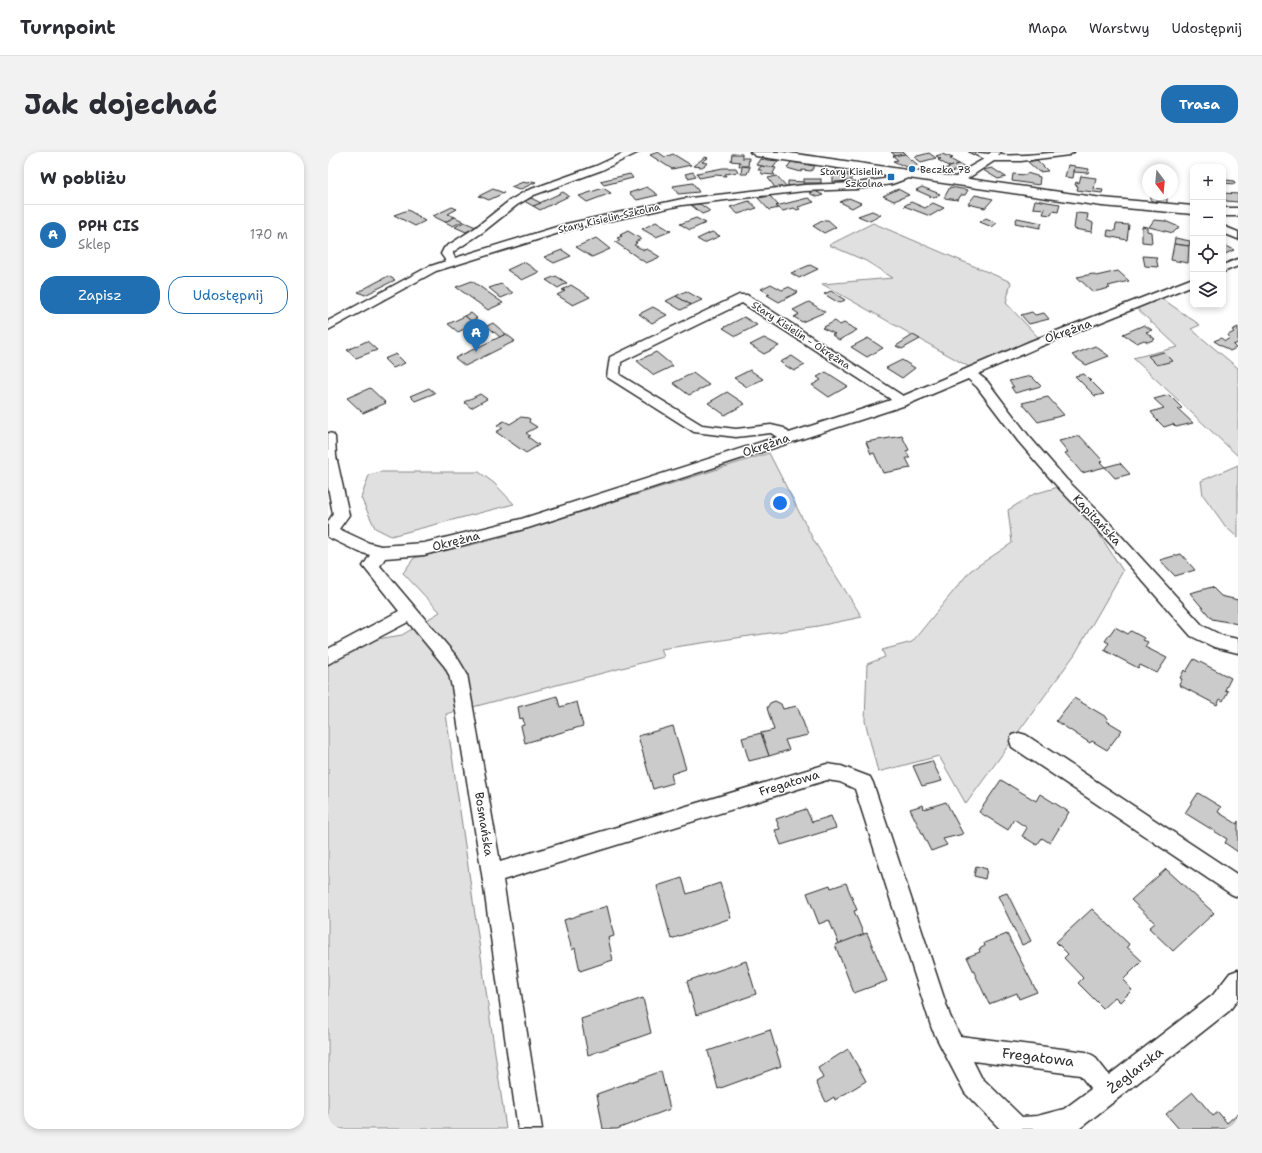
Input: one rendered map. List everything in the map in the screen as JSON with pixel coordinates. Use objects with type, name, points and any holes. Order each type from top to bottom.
[{"type":"street","points":[[452,262],[447,254],[448,250],[479,230],[512,202],[540,189],[599,168],[634,152]]},
{"type":"street","points":[[756,152],[1124,204],[1190,210]]},
{"type":"street","points":[[975,152],[994,155],[1002,160],[1070,152]]},
{"type":"street","points":[[958,181],[962,175],[975,170],[994,155]]},
{"type":"street","name":"Stary Kisielin-Szkolna","points":[[328,326],[421,275],[452,262],[570,226],[682,202],[804,188],[857,186],[892,181],[904,176],[905,174]]},
{"type":"street","points":[[1226,212],[1238,212]]},
{"type":"street","points":[[1226,230],[1238,236]]},
{"type":"street","points":[[1226,267],[1238,262]]},
{"type":"street","name":"Okrężna","points":[[329,530],[365,548],[381,552],[424,549],[523,524],[901,402],[970,374],[1035,344],[1190,282]]},
{"type":"street","name":"Stary Kisielin - Okrężna","points":[[786,438],[779,431],[771,429],[736,433],[699,429],[613,377],[615,360],[743,298],[894,395],[901,402]]},
{"type":"street","name":"Kapitańska","points":[[970,374],[982,384],[1023,438],[1060,482],[1097,519],[1197,631],[1220,642],[1238,646]]},
{"type":"street","points":[[328,437],[328,456],[341,515],[329,530]]},
{"type":"street","name":"Bosmańska","points":[[381,552],[371,566],[409,614],[451,662],[458,674],[492,874],[530,1129]]},
{"type":"street","points":[[328,657],[409,614]]},
{"type":"street","points":[[1019,741],[1238,887]]},
{"type":"street","name":"Fregatowa","points":[[492,874],[827,772],[841,774],[863,783],[940,1021],[973,1086],[1017,1129]]},
{"type":"street","name":"Żeglarska","points":[[1017,1129],[1037,1128],[1070,1120],[1221,1003],[1238,982]]},
{"type":"street","name":"Fregatowa","points":[[954,1047],[1086,1064],[1108,1092]]},
{"type":"shaded area","points":[[873,223],[1011,282],[1006,303],[1038,337],[971,368],[822,284],[893,278],[866,261],[829,245]]},
{"type":"shaded area","points":[[1154,293],[1200,325],[1191,329],[1238,368],[1238,456],[1133,358],[1178,347],[1131,303]]},
{"type":"shaded area","points":[[769,453],[814,541],[862,617],[818,626],[661,649],[664,657],[446,714],[506,1129],[328,1129],[328,663],[371,640],[402,635],[440,612],[403,573],[414,558],[492,540]]},
{"type":"shaded area","points":[[1238,465],[1238,538],[1226,527],[1203,495],[1201,481]]},
{"type":"shaded area","points":[[380,472],[479,472],[494,483],[514,504],[391,536],[375,528],[361,498],[369,475]]},
{"type":"shaded area","points":[[1065,485],[1074,495],[1123,571],[1075,654],[966,804],[939,756],[878,772],[865,721],[867,664],[885,657],[882,650],[912,642],[970,571],[1012,543],[1008,510],[1034,494]]},
{"type":"building","points":[[658,152],[665,157],[673,154],[691,165],[672,169],[650,155]]},
{"type":"building","points":[[891,152],[903,152],[905,154],[896,156]]},
{"type":"building","points":[[929,153],[936,158],[921,162],[914,157]]},
{"type":"building","points":[[732,154],[742,154],[742,158],[749,158],[748,166],[739,166],[740,162],[731,161]]},
{"type":"building","points":[[905,154],[918,165],[906,167],[893,161],[898,160],[893,156]]},
{"type":"building","points":[[942,154],[953,158],[950,159],[959,164],[950,167],[938,160],[941,159],[936,156]]},
{"type":"building","points":[[705,157],[708,158],[702,162],[708,163],[702,167],[693,166]]},
{"type":"building","points":[[760,159],[778,161],[773,168],[756,165]]},
{"type":"building","points":[[1037,160],[1048,171],[1039,172],[1028,162]]},
{"type":"building","points":[[791,162],[815,166],[811,171],[802,170],[801,172],[787,168]]},
{"type":"building","points":[[959,164],[965,167],[948,173],[941,170]]},
{"type":"building","points":[[1068,165],[1075,166],[1073,178],[1065,177]]},
{"type":"building","points":[[742,166],[750,167],[747,174],[741,174]]},
{"type":"building","points":[[761,166],[776,168],[773,173],[775,175],[762,174],[761,170],[758,170]]},
{"type":"building","points":[[1075,167],[1089,169],[1088,173],[1074,172]]},
{"type":"building","points":[[723,168],[736,168],[738,172],[725,174],[726,176],[715,175],[699,178],[697,173]]},
{"type":"building","points":[[838,168],[847,169],[845,173],[851,174],[851,176],[833,174]]},
{"type":"building","points":[[992,168],[1006,177],[998,179],[983,170]]},
{"type":"building","points":[[693,172],[696,176],[688,178],[685,174]]},
{"type":"building","points":[[1027,173],[1040,177],[1039,185],[1012,181],[1013,174],[1026,175]]},
{"type":"building","points":[[630,174],[633,178],[604,185],[600,181]]},
{"type":"building","points":[[833,174],[851,176],[851,181],[833,182]]},
{"type":"building","points":[[777,176],[788,188],[776,189],[768,178]]},
{"type":"building","points":[[1081,176],[1096,178],[1094,189],[1103,190],[1102,193],[1077,190],[1078,186],[1075,185],[1076,182],[1079,183]]},
{"type":"building","points":[[804,179],[821,179],[821,183],[804,183]]},
{"type":"building","points":[[1226,180],[1234,181],[1235,184],[1226,183]]},
{"type":"building","points":[[532,181],[536,182],[519,190],[511,187],[523,182],[527,183]]},
{"type":"building","points":[[788,181],[804,182],[803,186],[788,186]]},
{"type":"building","points":[[693,183],[699,192],[678,194],[673,186]]},
{"type":"building","points":[[647,187],[658,195],[637,200],[629,193]]},
{"type":"building","points":[[922,187],[940,194],[934,198],[916,190]]},
{"type":"building","points":[[950,187],[968,190],[965,195],[961,195],[958,200],[944,198]]},
{"type":"building","points":[[603,188],[611,193],[587,202],[579,196]]},
{"type":"building","points":[[493,189],[504,193],[489,200],[479,196]]},
{"type":"building","points":[[898,189],[909,195],[894,201],[883,196]]},
{"type":"building","points":[[815,191],[823,195],[817,197],[809,193]]},
{"type":"building","points":[[563,192],[569,196],[540,210],[533,206]]},
{"type":"building","points":[[1226,193],[1238,194],[1238,202],[1226,201]]},
{"type":"building","points":[[975,195],[993,199],[985,208],[968,204]]},
{"type":"building","points":[[770,196],[779,208],[769,210],[758,198]]},
{"type":"building","points":[[531,198],[541,203],[533,206],[524,201]]},
{"type":"building","points":[[808,198],[814,202],[798,207],[800,209],[797,210],[794,208],[783,211],[776,206]]},
{"type":"building","points":[[849,198],[861,203],[852,208],[840,202]]},
{"type":"building","points":[[1035,200],[1060,204],[1058,212],[1053,211],[1051,215],[1043,214],[1045,209],[1033,208]]},
{"type":"building","points":[[1167,200],[1167,203],[1151,201]]},
{"type":"building","points":[[749,201],[757,208],[738,214],[730,207]]},
{"type":"building","points":[[911,202],[925,208],[933,203],[944,208],[930,216],[904,206]]},
{"type":"building","points":[[700,204],[710,211],[702,214],[691,205]]},
{"type":"building","points":[[452,207],[457,209],[448,214],[455,217],[445,222],[433,216]]},
{"type":"building","points":[[408,210],[425,221],[415,226],[394,215]]},
{"type":"building","points":[[872,211],[881,215],[870,221],[858,216]]},
{"type":"building","points":[[1076,213],[1088,214],[1087,220],[1093,223],[1092,232],[1074,229]]},
{"type":"building","points":[[455,217],[463,221],[453,226],[445,222]]},
{"type":"building","points":[[696,218],[706,223],[690,230],[680,224]]},
{"type":"building","points":[[986,218],[997,223],[992,227],[980,222]]},
{"type":"building","points":[[1017,218],[1042,223],[1040,228],[1015,223]]},
{"type":"building","points":[[824,220],[828,220],[836,227],[824,233],[813,226]]},
{"type":"building","points":[[1154,220],[1165,221],[1179,227],[1173,233],[1149,227]]},
{"type":"building","points":[[464,222],[476,227],[466,232],[455,227]]},
{"type":"building","points":[[656,222],[671,231],[656,237],[642,229]]},
{"type":"building","points":[[1116,224],[1129,225],[1127,240],[1107,236],[1108,230],[1115,231]]},
{"type":"building","points":[[1142,226],[1147,227],[1147,231],[1151,232],[1152,243],[1142,242]]},
{"type":"building","points":[[628,231],[641,239],[635,242],[637,243],[634,245],[644,250],[647,249],[660,257],[646,263],[615,242],[620,240],[617,238],[622,236],[620,235]]},
{"type":"building","points":[[712,232],[720,236],[704,243],[697,239]]},
{"type":"building","points":[[596,238],[610,249],[592,257],[576,247]]},
{"type":"building","points":[[1175,238],[1190,241],[1189,246],[1174,244]]},
{"type":"building","points":[[1174,244],[1189,246],[1188,263],[1171,260]]},
{"type":"building","points":[[1226,246],[1234,250],[1226,254]]},
{"type":"building","points":[[562,250],[571,256],[554,263],[544,257]]},
{"type":"building","points":[[1143,256],[1156,257],[1158,267],[1145,266]]},
{"type":"building","points":[[524,262],[539,272],[522,280],[507,270]]},
{"type":"building","points":[[810,265],[818,269],[799,278],[791,273]]},
{"type":"building","points":[[1118,271],[1129,281],[1108,286],[1110,288],[1093,292],[1077,277],[1093,274],[1096,276]]},
{"type":"building","points":[[388,276],[395,280],[365,295],[358,292]]},
{"type":"building","points":[[556,276],[567,283],[558,288],[546,280]]},
{"type":"building","points":[[472,281],[503,303],[488,310],[456,287]]},
{"type":"building","points":[[501,284],[513,293],[501,298],[489,288]]},
{"type":"building","points":[[771,284],[782,290],[789,287],[798,292],[779,302],[767,295],[770,294],[761,289]]},
{"type":"building","points":[[571,285],[590,297],[573,305],[557,295],[565,291],[562,290]]},
{"type":"building","points":[[686,291],[702,300],[691,305],[676,296]]},
{"type":"building","points":[[831,291],[845,300],[839,303],[824,294]]},
{"type":"building","points":[[676,296],[691,305],[681,310],[666,301]]},
{"type":"building","points":[[809,302],[825,312],[802,322],[794,317],[799,314],[793,310]]},
{"type":"building","points":[[653,307],[667,315],[652,323],[639,314]]},
{"type":"building","points":[[1032,312],[1035,315],[1044,313],[1049,319],[1029,324],[1021,315]]},
{"type":"building","points":[[471,313],[477,318],[471,321],[465,316]]},
{"type":"building","points":[[465,316],[475,324],[458,332],[448,324]]},
{"type":"building","points":[[744,317],[757,325],[736,336],[723,328]]},
{"type":"building","points":[[835,321],[840,325],[844,323],[857,330],[839,340],[832,335],[835,334],[822,328]]},
{"type":"building","points":[[493,323],[506,334],[500,337],[487,326]]},
{"type":"building","points":[[1144,325],[1152,330],[1146,332],[1155,339],[1148,342],[1144,340],[1137,343],[1123,334]]},
{"type":"building","points":[[1238,327],[1238,343],[1233,345],[1236,348],[1230,351],[1214,341],[1221,338],[1225,341],[1230,338],[1228,335],[1234,332],[1232,330]]},
{"type":"building","points":[[506,334],[515,341],[465,366],[455,358]]},
{"type":"building","points":[[913,335],[920,339],[902,349],[896,346]]},
{"type":"building","points":[[764,338],[779,346],[764,354],[750,345]]},
{"type":"building","points":[[868,338],[883,348],[867,357],[851,347]]},
{"type":"building","points":[[367,341],[377,350],[356,358],[347,350]]},
{"type":"building","points":[[1095,346],[1109,356],[1086,365],[1072,355]]},
{"type":"building","points":[[656,352],[673,366],[654,375],[637,361]]},
{"type":"building","points":[[1164,352],[1173,361],[1157,365],[1148,356]]},
{"type":"building","points":[[396,354],[405,363],[393,368],[384,359]]},
{"type":"building","points":[[792,356],[805,365],[794,371],[780,362]]},
{"type":"building","points":[[902,360],[915,368],[902,378],[886,368]]},
{"type":"building","points":[[750,370],[763,379],[747,387],[734,378]]},
{"type":"building","points":[[826,372],[848,386],[829,397],[812,385],[821,380],[817,377]]},
{"type":"building","points":[[693,373],[709,385],[689,395],[673,383]]},
{"type":"building","points":[[1084,374],[1104,394],[1095,396],[1075,376]]},
{"type":"building","points":[[1031,376],[1041,386],[1015,393],[1011,387],[1014,387],[1009,381]]},
{"type":"building","points":[[370,388],[386,403],[363,413],[347,398]]},
{"type":"building","points":[[429,388],[435,393],[415,401],[410,396]]},
{"type":"building","points":[[727,392],[745,404],[725,415],[708,403]]},
{"type":"building","points":[[480,394],[487,399],[471,408],[464,402]]},
{"type":"building","points":[[1169,395],[1182,408],[1178,409],[1193,423],[1176,427],[1173,424],[1164,427],[1154,417],[1151,412],[1164,408],[1154,399]]},
{"type":"building","points":[[1048,397],[1064,415],[1038,422],[1022,403]]},
{"type":"building","points":[[521,417],[530,419],[529,422],[537,427],[526,433],[530,436],[528,437],[539,445],[526,453],[496,432],[503,428],[497,425],[504,421],[510,424]]},
{"type":"building","points":[[902,436],[909,450],[906,451],[910,458],[906,458],[911,468],[883,473],[874,453],[871,454],[866,442]]},
{"type":"building","points":[[1080,436],[1103,461],[1100,462],[1105,467],[1082,473],[1065,453],[1068,452],[1059,441]]},
{"type":"building","points":[[1120,463],[1130,474],[1115,478],[1105,467]]},
{"type":"building","points":[[1181,554],[1195,570],[1175,576],[1160,560]]},
{"type":"building","points":[[1212,587],[1221,596],[1238,600],[1238,624],[1212,619],[1190,593]]},
{"type":"building","points":[[1115,627],[1128,634],[1131,631],[1144,638],[1143,640],[1148,642],[1145,647],[1167,658],[1157,673],[1140,665],[1138,668],[1104,650],[1109,643],[1105,641]]},
{"type":"building","points":[[1194,659],[1231,678],[1225,690],[1228,691],[1223,701],[1220,699],[1217,705],[1179,685],[1182,679],[1180,678],[1184,670],[1186,672]]},
{"type":"building","points":[[557,696],[560,707],[577,702],[583,726],[525,743],[521,726],[524,725],[523,718],[520,719],[518,707]]},
{"type":"building","points":[[1074,698],[1108,718],[1107,721],[1122,730],[1107,750],[1092,741],[1090,743],[1056,721]]},
{"type":"building","points":[[775,701],[781,704],[783,709],[797,706],[808,735],[785,740],[789,750],[769,756],[761,733],[774,730],[767,708],[770,703]]},
{"type":"building","points":[[673,726],[686,769],[671,774],[673,783],[653,789],[638,736]]},
{"type":"building","points":[[761,733],[769,756],[749,761],[742,738]]},
{"type":"building","points":[[932,761],[942,781],[922,786],[913,766]]},
{"type":"building","points":[[1001,780],[1036,801],[1040,794],[1069,812],[1050,843],[1042,838],[1037,845],[1022,836],[1027,828],[1014,819],[1008,830],[979,812]]},
{"type":"building","points":[[1198,793],[1221,807],[1218,812],[1237,824],[1238,821],[1238,852],[1225,843],[1227,839],[1185,813]]},
{"type":"building","points":[[946,802],[963,834],[943,839],[947,845],[931,851],[910,809],[923,805],[924,809]]},
{"type":"building","points":[[806,809],[812,822],[831,816],[836,828],[781,845],[775,830],[780,829],[776,819]]},
{"type":"building","points":[[976,866],[987,869],[985,879],[974,876]]},
{"type":"building","points":[[1166,869],[1214,913],[1173,951],[1149,928],[1155,923],[1131,900]]},
{"type":"building","points":[[682,878],[687,894],[720,883],[731,918],[671,939],[657,886]]},
{"type":"building","points":[[846,883],[857,910],[854,911],[864,935],[839,944],[829,920],[819,924],[807,893],[830,885],[831,888]]},
{"type":"building","points":[[1007,893],[1031,941],[1022,945],[998,896]]},
{"type":"building","points":[[607,906],[614,936],[608,938],[613,960],[580,971],[575,948],[572,950],[564,920]]},
{"type":"building","points":[[1092,909],[1129,944],[1127,947],[1142,961],[1123,980],[1132,990],[1120,1002],[1115,997],[1103,1008],[1078,983],[1083,978],[1064,958],[1068,954],[1056,942]]},
{"type":"building","points":[[867,933],[887,981],[854,993],[835,945]]},
{"type":"building","points":[[1007,934],[1037,992],[1019,999],[1017,993],[989,1004],[967,957],[980,952],[979,949],[985,946],[984,943]]},
{"type":"building","points":[[746,961],[756,994],[696,1015],[687,981]]},
{"type":"building","points":[[643,998],[651,1033],[588,1055],[581,1019]]},
{"type":"building","points":[[770,1030],[781,1066],[718,1089],[708,1051]]},
{"type":"building","points":[[848,1049],[866,1081],[835,1100],[834,1097],[826,1102],[816,1082],[823,1078],[818,1068]]},
{"type":"building","points":[[661,1071],[670,1109],[617,1129],[603,1129],[597,1094]]},
{"type":"building","points":[[1193,1092],[1213,1116],[1218,1112],[1227,1123],[1238,1113],[1238,1129],[1179,1129],[1166,1114]]},
{"type":"place","name":"Beczka 78","points":[[912,169]]},
{"type":"place","name":"Stary Kisielin Szkolna","points":[[891,177]]},
{"type":"place","name":"PPH CIS","points":[[476,352]]}]
